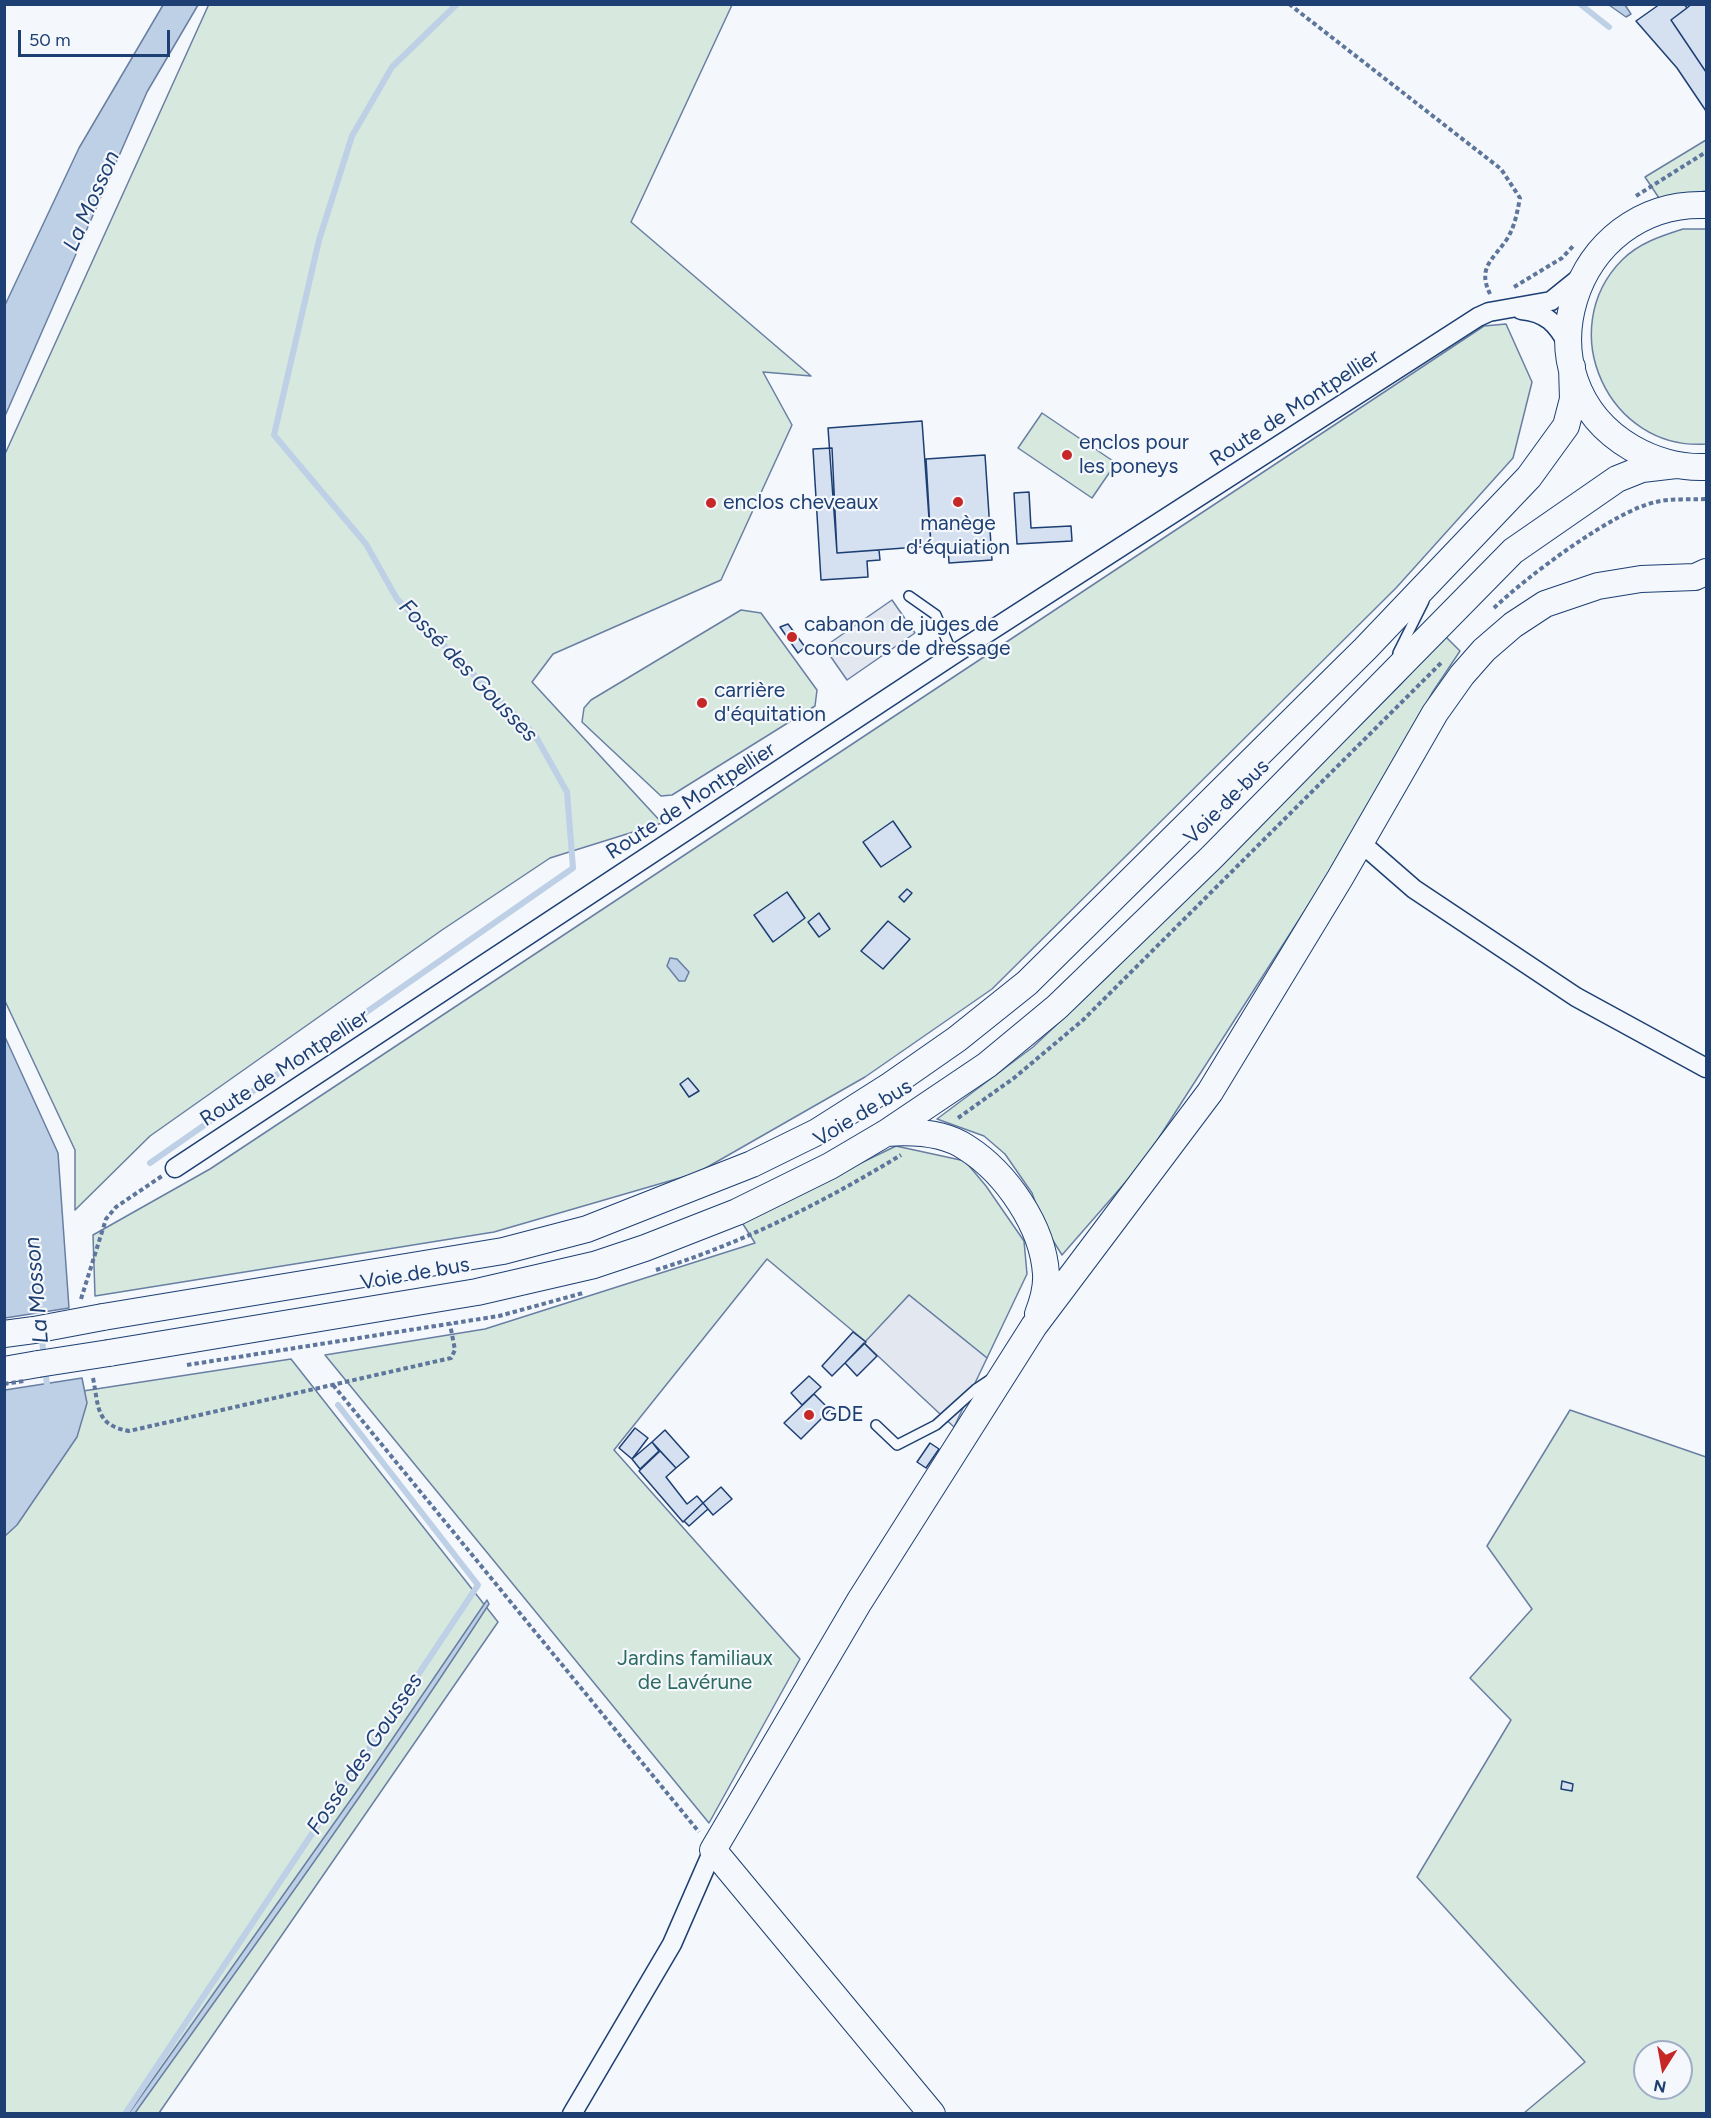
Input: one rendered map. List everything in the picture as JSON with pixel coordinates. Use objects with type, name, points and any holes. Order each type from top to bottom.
[{"type":"main road","points":[[4,1334],[503,1251],[587,1229],[752,1164],[817,1132],[957,1039],[1027,983],[1365,649],[1549,453],[1566,426],[1573,399],[1570,356],[1572,305],[1583,275],[1595,256],[1627,226],[1667,208],[1701,203]]},
{"type":"main road","points":[[1570,356],[1582,395],[1599,420],[1614,434],[1647,457],[1676,465]]},
{"type":"main road","points":[[4,1370],[109,1348],[477,1292],[594,1265],[737,1212],[801,1182],[886,1133],[987,1065],[1057,1007],[1220,848],[1513,551],[1617,479],[1642,469],[1676,465],[1707,467]]},
{"type":"main road","points":[[932,2114],[713,1850],[859,1602],[1034,1326],[1210,1092],[1435,713],[1484,650],[1513,625],[1545,604],[1598,586],[1641,579],[1695,577],[1707,572]]},
{"type":"main road","points":[[886,1133],[909,1132],[942,1137],[966,1147],[997,1173],[1024,1210],[1043,1250],[1046,1275],[1044,1296],[1034,1326]]},
{"type":"main road","points":[[1046,1275],[1083,1262]]},
{"type":"street","name":"Route de Montpellier","points":[[175,1168],[953,655],[1478,317],[1489,312],[1551,301],[1583,275]]},
{"type":"street","name":"Route de Montpellier","points":[[1510,309],[1531,311],[1547,316],[1558,326],[1570,356]]},
{"type":"street","points":[[1360,842],[1414,889],[1576,997],[1707,1068]]},
{"type":"street","points":[[572,2114],[672,1944],[713,1850]]},
{"type":"lane","name":"Voie de bus","points":[[746,1196],[818,1162],[869,1133],[969,1067],[1035,1015],[1120,935],[1390,664],[1400,651],[1436,575]]},
{"type":"lane","points":[[909,596],[936,615],[953,655]]},
{"type":"lane","points":[[704,1213],[715,1209]]},
{"type":"lane","name":"Voie de bus","points":[[109,1348],[467,1284],[583,1256]]},
{"type":"lane","points":[[4,1362],[37,1357]]},
{"type":"lane","points":[[876,1425],[897,1445],[936,1425],[976,1389],[1006,1371]]},
{"type":"path","points":[[1289,4],[1501,169],[1520,198],[1515,222],[1506,240],[1487,264],[1484,282],[1492,300]]},
{"type":"path","points":[[80,1303],[87,1272],[109,1213],[175,1168]]},
{"type":"path","points":[[181,1366],[499,1316],[563,1299]]},
{"type":"path","points":[[93,1378],[100,1414],[106,1423],[114,1429],[129,1431],[451,1358],[455,1350],[450,1324]]},
{"type":"path","points":[[334,1385],[713,1850]]},
{"type":"green space","points":[[209,4],[732,5],[631,222],[811,376],[763,372],[792,425],[721,580],[553,654],[532,682],[662,823],[550,858],[442,930],[150,1136],[75,1210],[75,1150],[5,1001],[5,454]]},
{"type":"green space","points":[[1706,140],[1706,191],[1659,198],[1645,177]]},
{"type":"green space","points":[[1683,229],[1706,229],[1706,444],[1672,441],[1642,428],[1619,407],[1602,381],[1593,351],[1592,319],[1602,288],[1622,260],[1643,245]]},
{"type":"green space","points":[[1506,324],[1532,382],[1513,458],[1396,588],[992,989],[865,1077],[697,1173],[494,1232],[95,1296],[93,1235],[210,1169],[1484,326]]},
{"type":"green space","name":"enclos pour les poneys","points":[[1042,413],[1116,463],[1092,498],[1018,448]]},
{"type":"green space","name":"carrière d'équitation","points":[[741,610],[761,613],[817,690],[815,706],[672,795],[661,796],[582,722],[584,708],[591,700]]},
{"type":"green space","points":[[1445,636],[1460,651],[1432,693],[1347,845],[1144,1161],[1062,1255],[1044,1226],[1032,1193],[1005,1154],[984,1136],[937,1119],[1033,1047],[1105,979],[1400,685]]},
{"type":"green space","name":"Jardins familiaux de Lavérune","points":[[896,1146],[965,1161],[986,1186],[1024,1241],[1027,1274],[987,1358],[909,1295],[866,1342],[767,1259],[614,1450],[800,1659],[709,1823],[325,1355],[485,1329],[755,1243],[741,1221]]},
{"type":"green space","points":[[291,1359],[498,1622],[159,2113],[5,2114],[5,1403]]},
{"type":"green space","points":[[1570,1410],[1706,1457],[1706,2113],[1524,2113],[1585,2062],[1417,1877],[1511,1720],[1470,1678],[1532,1609],[1487,1546]]},
{"type":"shaded area","points":[[892,600],[915,633],[847,680],[824,647]]},
{"type":"shaded area","points":[[909,1295],[987,1358],[954,1427],[864,1343]]},
{"type":"water","points":[[163,5],[198,5],[147,92],[5,416],[5,305],[79,148]]},
{"type":"water","points":[[1609,5],[1625,5],[1631,14],[1626,17]]},
{"type":"water","points":[[670,958],[677,959],[689,972],[685,981],[679,981],[667,966]]},
{"type":"water","points":[[5,1037],[58,1153],[69,1308],[5,1318]]},
{"type":"water","points":[[82,1378],[87,1403],[77,1437],[17,1525],[5,1536],[5,1390]]},
{"type":"water","points":[[487,1600],[489,1604],[447,1669],[359,1797],[135,2113],[129,2113],[359,1788]]},
{"type":"building","points":[[1660,4],[1684,4],[1687,8],[1671,20],[1706,72],[1706,111],[1677,68],[1636,21]]},
{"type":"building","points":[[1692,4],[1706,4],[1706,72],[1671,20]]},
{"type":"building","points":[[922,421],[931,546],[837,553],[828,428]]},
{"type":"building","points":[[832,448],[837,553],[879,550],[880,560],[867,561],[868,577],[821,580],[813,449]]},
{"type":"building","name":"manège d'équiation","points":[[985,455],[992,560],[949,563],[948,545],[931,546],[926,459]]},
{"type":"building","points":[[1029,492],[1031,528],[1071,526],[1072,541],[1017,544],[1014,493]]},
{"type":"building","name":"cabanon de juges de concours de dressage","points":[[788,624],[805,647],[798,653],[780,627]]},
{"type":"building","points":[[893,821],[911,847],[881,867],[863,842]]},
{"type":"building","points":[[907,889],[912,893],[904,902],[899,897]]},
{"type":"building","points":[[787,892],[805,918],[773,942],[754,915]]},
{"type":"building","points":[[819,913],[830,929],[819,937],[808,922]]},
{"type":"building","points":[[888,921],[910,939],[883,969],[861,951]]},
{"type":"building","points":[[688,1078],[699,1091],[689,1097],[680,1084]]},
{"type":"building","points":[[853,1332],[866,1342],[832,1376],[822,1366]]},
{"type":"building","points":[[864,1343],[877,1356],[857,1376],[845,1363]]},
{"type":"building","points":[[809,1376],[821,1387],[802,1405],[791,1393]]},
{"type":"building","points":[[814,1394],[830,1410],[801,1439],[784,1423]]},
{"type":"building","points":[[635,1428],[648,1438],[632,1459],[619,1448]]},
{"type":"building","points":[[665,1430],[689,1457],[676,1468],[652,1442]]},
{"type":"building","points":[[652,1442],[659,1451],[640,1469],[632,1459]]},
{"type":"building","points":[[930,1443],[939,1449],[926,1468],[917,1462]]},
{"type":"building","points":[[660,1451],[676,1468],[666,1477],[687,1504],[697,1496],[703,1503],[683,1522],[639,1471]]},
{"type":"building","points":[[721,1487],[732,1499],[713,1515],[703,1503]]},
{"type":"building","points":[[703,1503],[708,1509],[689,1526],[684,1521]]},
{"type":"building","points":[[1562,1781],[1573,1784],[1572,1791],[1561,1789]]},
{"type":"waterway","name":"Fossé des Gousses","points":[[150,1163],[573,868],[567,792],[535,735],[397,599],[366,544],[274,435],[319,240],[352,136],[392,67],[457,4]]},
{"type":"waterway","points":[[1580,4],[1609,27]]},
{"type":"waterway","name":"La Mosson","points":[[41,1333],[44,1356]]},
{"type":"waterway","name":"La Mosson","points":[[45,1369],[48,1392]]},
{"type":"waterway","name":"Fossé des Gousses","points":[[125,2114],[478,1585],[338,1405]]},
{"type":"place","name":"enclos pour les poneys","points":[[1067,455]]},
{"type":"place","name":"manège d'équiation","points":[[958,502]]},
{"type":"place","name":"enclos cheveaux","points":[[711,503]]},
{"type":"place","name":"cabanon de juges de concours de dressage","points":[[792,637]]},
{"type":"place","name":"carrière d'équitation","points":[[702,703]]},
{"type":"place","name":"GDE","points":[[809,1415]]}]
